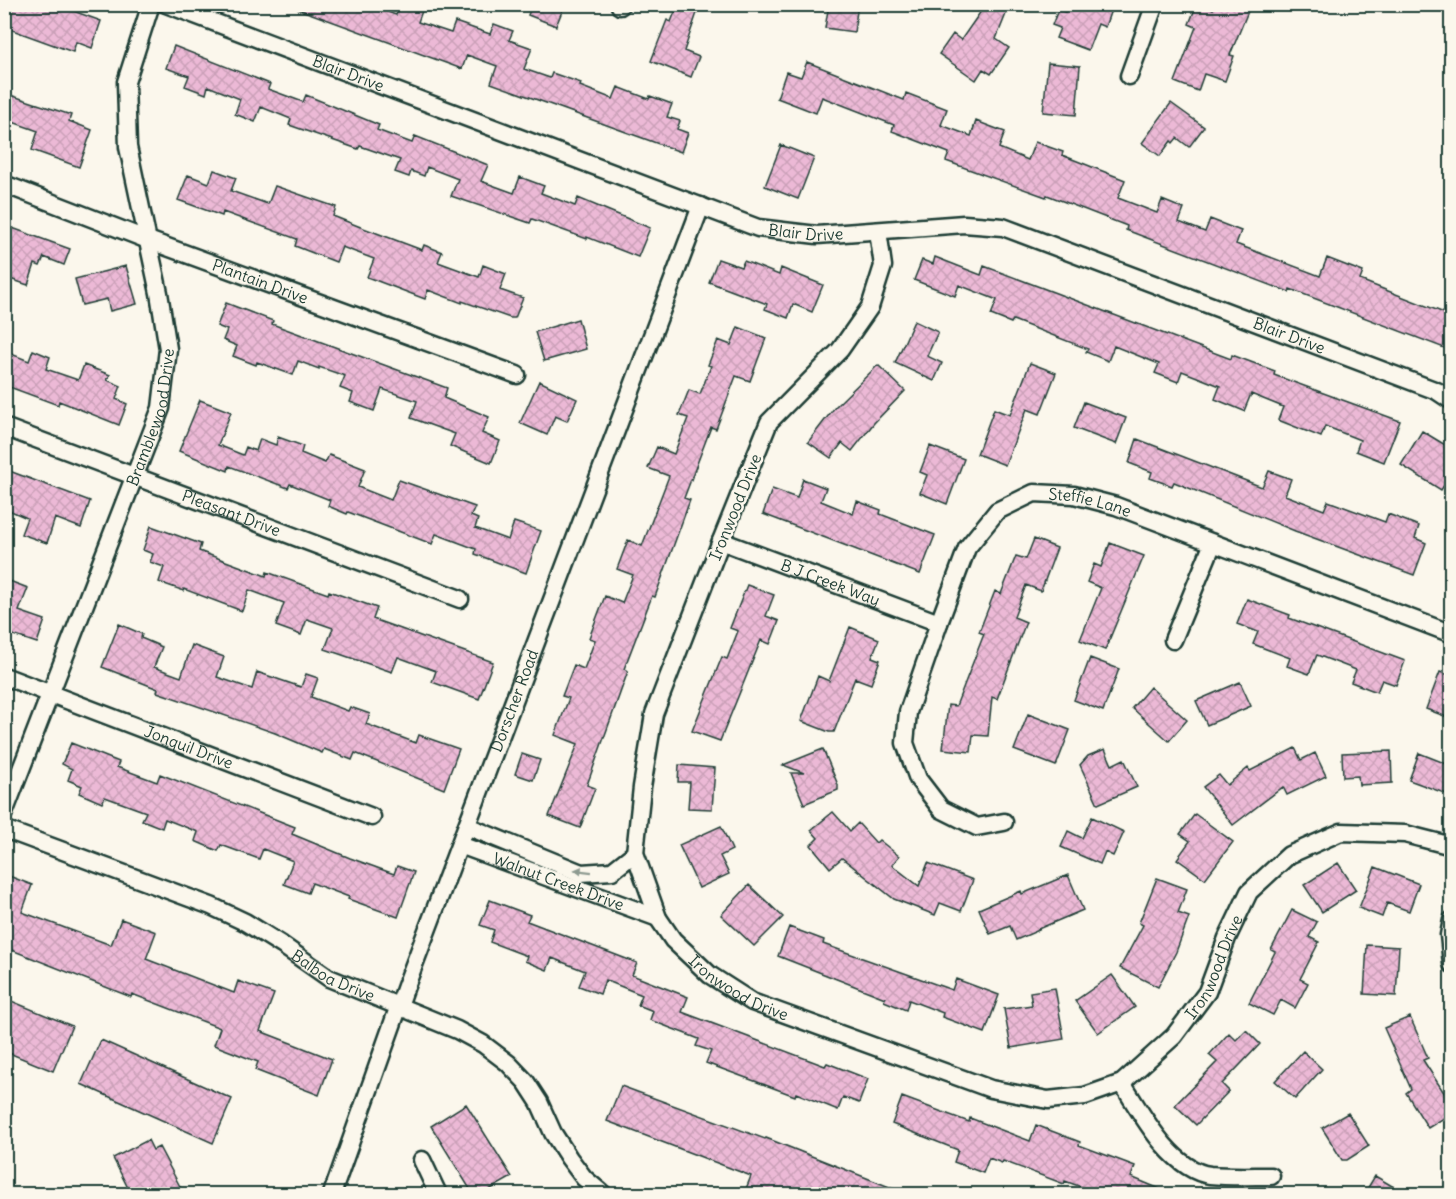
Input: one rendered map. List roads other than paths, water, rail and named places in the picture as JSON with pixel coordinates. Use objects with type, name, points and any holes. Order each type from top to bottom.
[{"type":"street","name":"Bramblewood Drive","points":[[4,813],[161,408],[168,349],[159,293],[128,147],[126,82],[152,4]]},
{"type":"street","name":"Blair Drive","points":[[166,4],[758,228],[818,235],[964,224],[1002,227],[1437,391],[1452,401]]},
{"type":"street","points":[[1129,76],[1155,4]]},
{"type":"street","name":"Plantain Drive","points":[[4,184],[148,240],[518,375]]},
{"type":"street","name":"Dorscher Road","points":[[332,1194],[399,1006],[701,206]]},
{"type":"street","name":"Ironwood Drive","points":[[878,231],[883,266],[870,307],[840,350],[769,422],[654,714],[642,787],[635,853],[658,918],[673,940],[710,975],[752,1002],[991,1089],[1048,1100],[1084,1095],[1122,1083],[1174,1036],[1207,992],[1227,938],[1250,892],[1289,855],[1341,832],[1405,834],[1452,846]]},
{"type":"street","name":"Pleasant Drive","points":[[4,427],[460,599]]},
{"type":"street","name":"Steffie Lane","points":[[1004,822],[977,827],[941,809],[918,779],[905,742],[908,712],[967,548],[997,511],[1034,493],[1074,495],[1116,506],[1452,634]]},
{"type":"street","name":"B J Creek Way","points":[[721,541],[939,623]]},
{"type":"street","points":[[1173,640],[1214,543]]},
{"type":"street","name":"Jonquil Drive","points":[[4,676],[372,817]]},
{"type":"street","name":"Walnut Creek Drive","points":[[467,826],[581,873],[612,871],[635,853]]},
{"type":"street","name":"Balboa Drive","points":[[4,829],[211,906],[254,928],[329,978],[457,1030],[483,1044],[508,1063],[526,1082],[568,1158],[584,1178],[603,1194]]},
{"type":"street","name":"Walnut Creek Drive","points":[[460,845],[658,918]]},
{"type":"street","points":[[1452,920],[1449,934],[1452,964]]},
{"type":"street","points":[[1122,1083],[1150,1128],[1178,1161],[1208,1175],[1271,1176]]},
{"type":"street","points":[[422,1160],[438,1194]]}]
